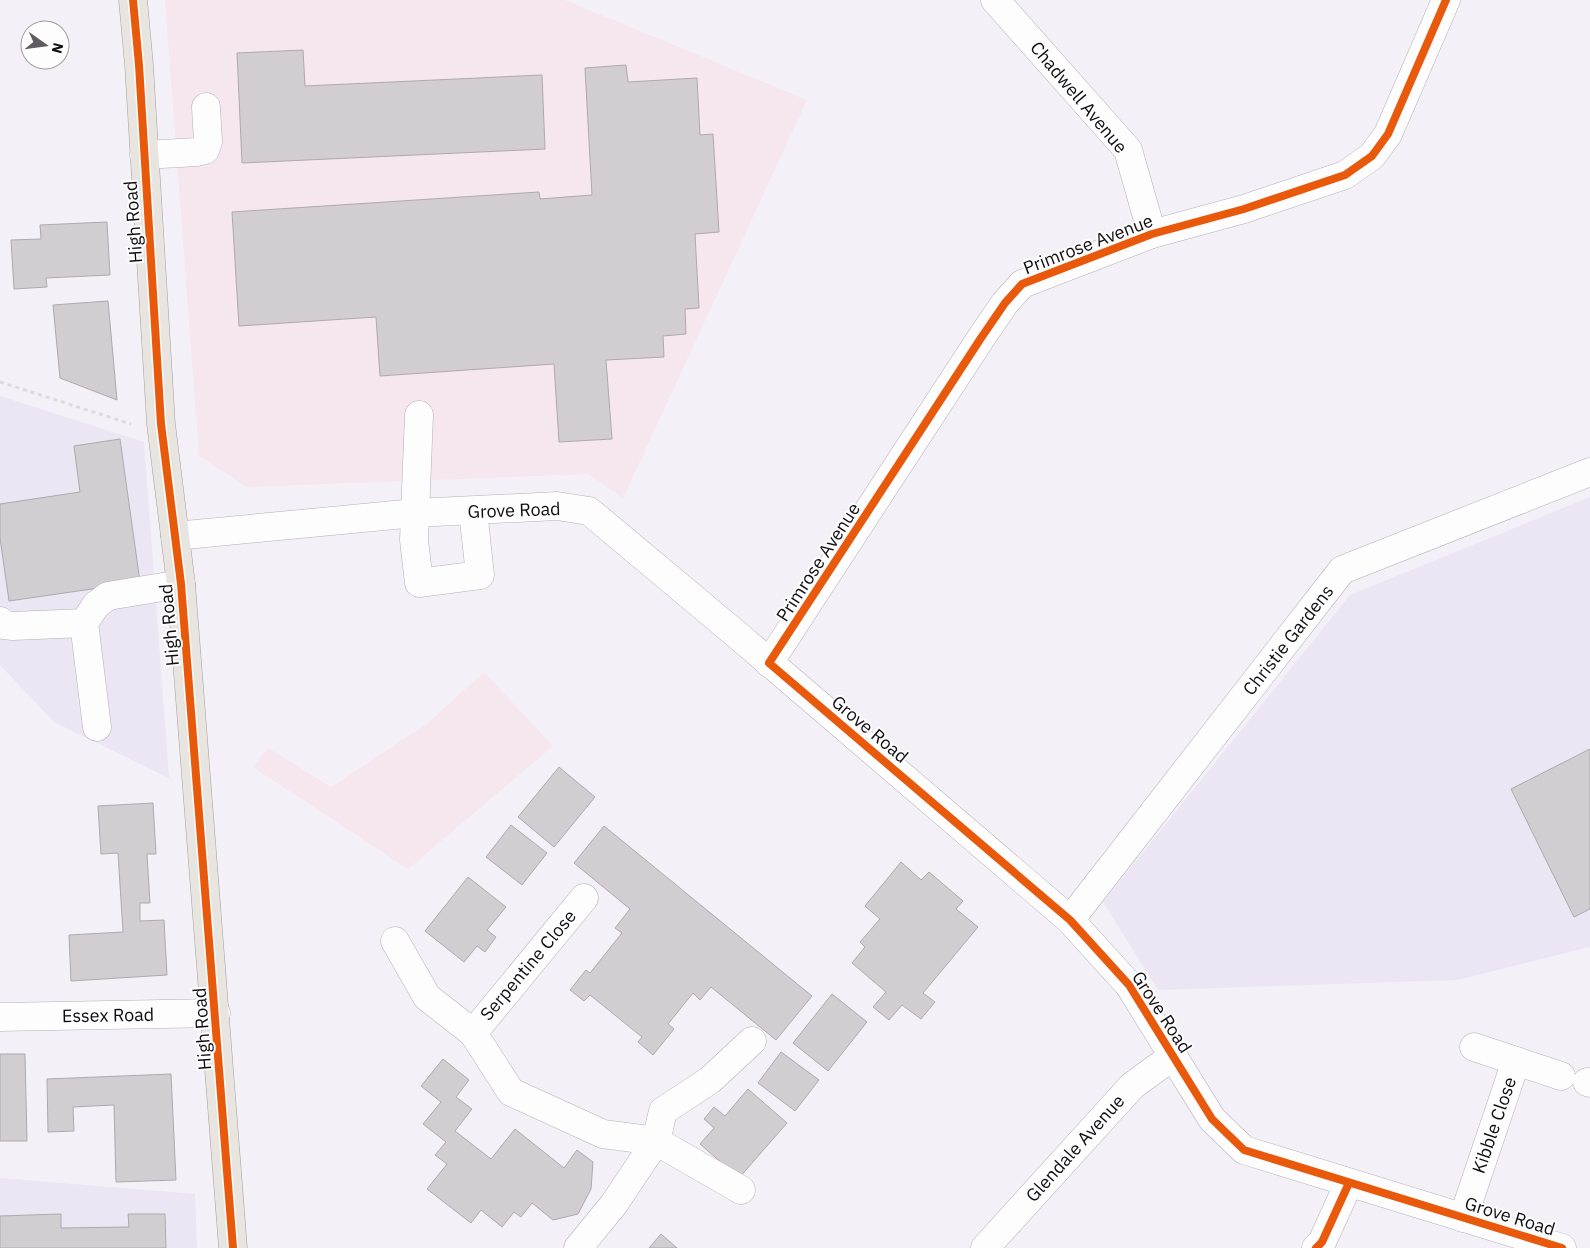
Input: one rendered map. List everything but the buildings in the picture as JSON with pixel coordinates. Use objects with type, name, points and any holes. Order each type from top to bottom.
[{"type":"main road","name":"High Road","points":[[133,0],[162,430],[181,584],[233,1248]]},
{"type":"street","name":"Chadwell Avenue","points":[[995,0],[1128,150],[1152,234]]},
{"type":"street","name":"Primrose Avenue","points":[[769,663],[1005,302],[1022,284],[1152,234],[1244,208],[1345,175],[1372,156],[1388,134],[1446,0]]},
{"type":"street","points":[[144,155],[205,150],[208,142],[206,107]]},
{"type":"street","points":[[419,415],[414,540],[419,583],[480,575],[473,511]]},
{"type":"street","name":"Christie Gardens","points":[[1070,920],[1342,570],[1590,472]]},
{"type":"street","name":"Grove Road","points":[[175,536],[415,513],[558,506],[589,511],[1070,920],[1129,985],[1212,1119],[1244,1150],[1562,1248]]},
{"type":"street","points":[[97,727],[84,623],[96,605],[108,596],[181,584]]},
{"type":"street","points":[[0,621],[4,625],[14,626],[84,623]]},
{"type":"street","name":"Serpentine Close","points":[[473,1033],[584,898]]},
{"type":"street","name":"Serpentine Close","points":[[395,941],[427,997],[473,1033],[511,1092],[603,1134],[656,1141],[741,1190]]},
{"type":"street","name":"Essex Road","points":[[0,1017],[216,1013]]},
{"type":"street","points":[[578,1248],[614,1204],[656,1141],[663,1110],[710,1080],[752,1040]]},
{"type":"street","name":"Kibble Close","points":[[1474,1046],[1561,1076]]},
{"type":"street","name":"Glendale Avenue","points":[[985,1248],[1132,1086],[1174,1056]]},
{"type":"street","name":"Kibble Close","points":[[1463,1218],[1516,1062]]},
{"type":"street","points":[[1316,1248],[1322,1242],[1349,1183]]},
{"type":"path","points":[[0,382],[131,425],[131,417]]},
{"type":"shaded area","points":[[165,0],[565,0],[807,100],[623,498],[589,474],[247,487],[199,456]]},
{"type":"shaded area","points":[[0,396],[144,442],[169,778],[54,722],[0,665]]},
{"type":"shaded area","points":[[1590,497],[1590,947],[1458,980],[1158,990],[1103,902],[1350,595]]},
{"type":"shaded area","points":[[484,672],[553,746],[408,869],[253,767],[268,748],[331,787],[428,723]]},
{"type":"shaded area","points":[[0,1178],[195,1194],[197,1248],[0,1248]]},
{"type":"cycle path","points":[[133,0],[139,65],[161,424],[181,584],[233,1248]]},
{"type":"cycle path","points":[[1446,0],[1388,134],[1372,156],[1345,175],[1244,209],[1152,234],[1022,284],[1005,303],[981,338],[769,663],[1070,920],[1129,985],[1212,1119],[1244,1150],[1562,1248]]},
{"type":"cycle path","points":[[1316,1248],[1322,1242],[1349,1183]]}]
